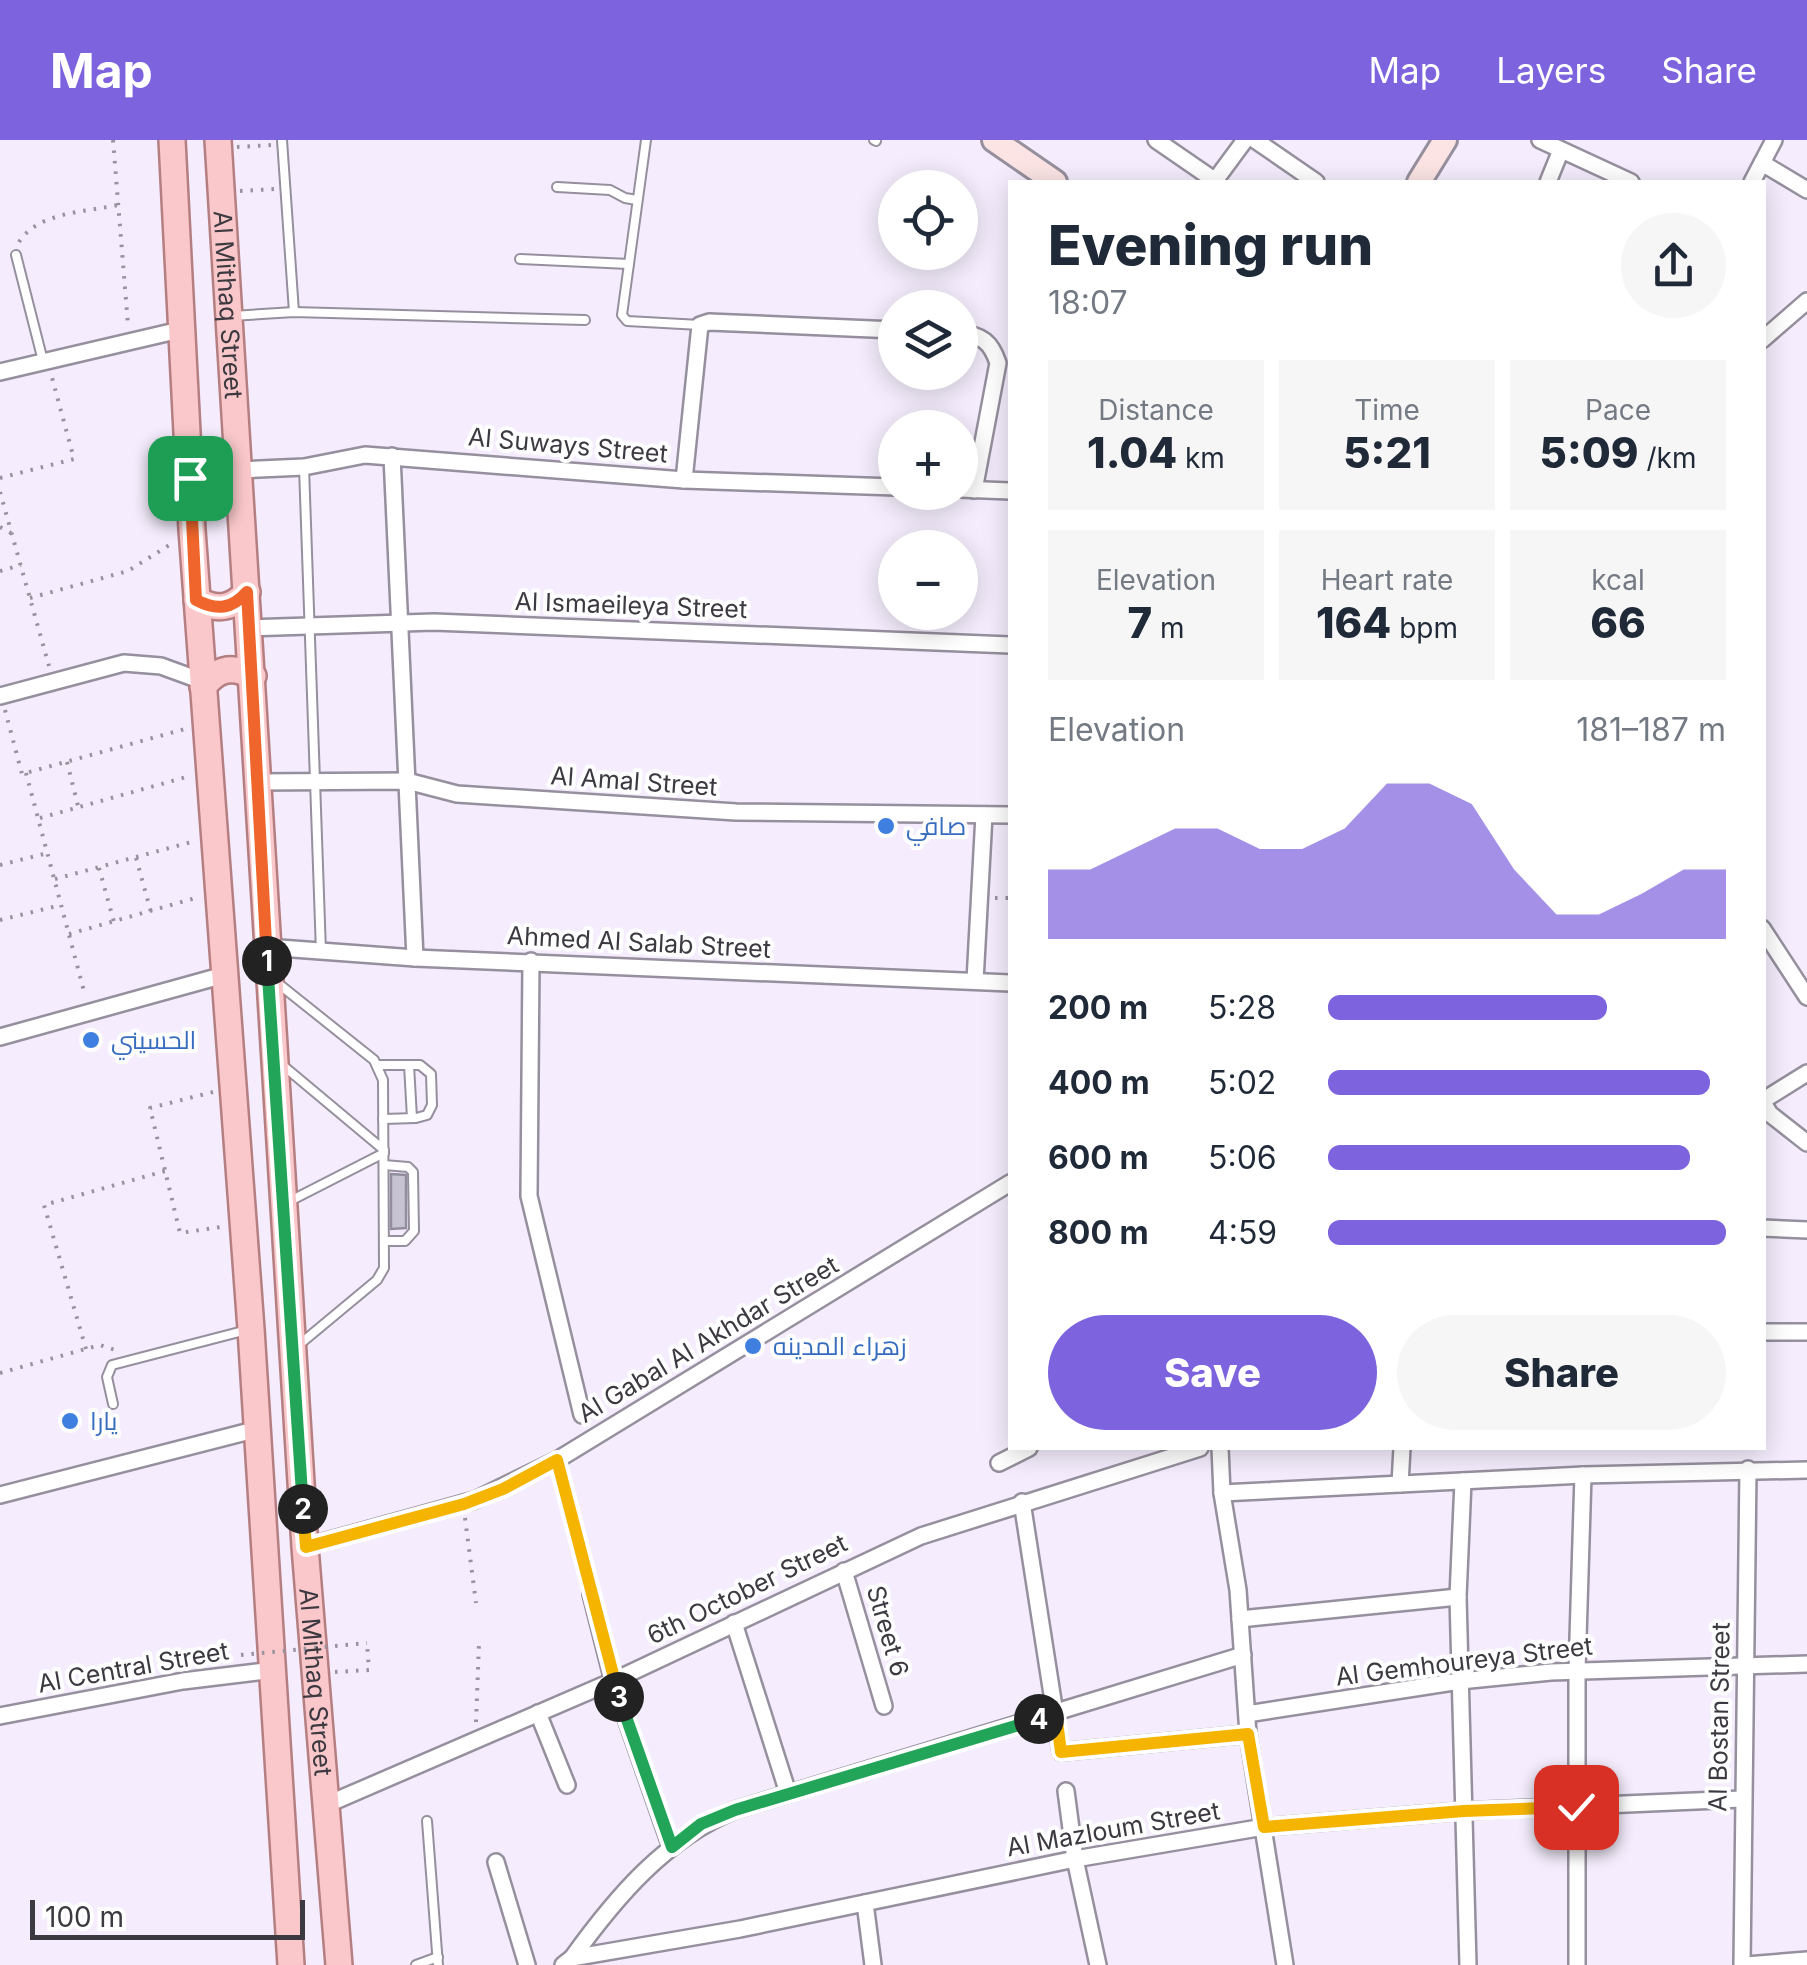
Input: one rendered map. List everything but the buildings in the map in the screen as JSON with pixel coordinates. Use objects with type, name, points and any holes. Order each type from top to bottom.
[{"type":"main road","name":"Al Mithaq Street","points":[[172,140],[196,600],[251,1329],[292,1965]]},
{"type":"main road","name":"Al Mithaq Street","points":[[218,144],[292,1350],[339,1965]]},
{"type":"main road","points":[[196,600],[224,608],[238,602],[247,592]]},
{"type":"main road","points":[[202,684],[226,669],[240,669],[253,676]]},
{"type":"street","points":[[994,140],[1052,180]]},
{"type":"street","points":[[1156,140],[1213,180]]},
{"type":"street","points":[[1217,180],[1244,140]]},
{"type":"street","points":[[1256,140],[1313,180]]},
{"type":"street","points":[[1753,180],[1774,140]]},
{"type":"street","points":[[1420,180],[1437,143]]},
{"type":"street","points":[[1548,180],[1550,144],[1627,180]]},
{"type":"street","points":[[1762,163],[1807,190]]},
{"type":"street","points":[[1766,337],[1807,301]]},
{"type":"street","points":[[684,480],[700,324],[878,329]]},
{"type":"street","points":[[0,372],[184,329]]},
{"type":"street","points":[[978,335],[992,346],[998,363],[978,445]]},
{"type":"street","name":"Al Suways Street","points":[[239,470],[304,467],[365,455],[684,480],[878,486]]},
{"type":"street","points":[[392,456],[415,958]]},
{"type":"street","points":[[978,491],[1008,492]]},
{"type":"street","name":"Al Ismaeileya Street","points":[[250,628],[400,622],[1008,645]]},
{"type":"street","points":[[0,696],[106,666],[142,662],[202,684]]},
{"type":"street","name":"Al Amal Street","points":[[256,782],[407,781],[456,794],[736,812],[1008,815]]},
{"type":"street","points":[[974,981],[984,815]]},
{"type":"street","points":[[1766,934],[1807,998]]},
{"type":"street","name":"Ahmed Al Salab Street","points":[[266,948],[1008,983]]},
{"type":"street","points":[[531,962],[529,1196],[582,1415]]},
{"type":"street","points":[[0,1037],[224,975]]},
{"type":"street","points":[[1766,1099],[1807,1073]]},
{"type":"street","points":[[1766,1106],[1807,1143]]},
{"type":"street","name":"Al Gabal Al Akhdar Street","points":[[306,1547],[464,1504],[503,1489],[557,1460],[1008,1184]]},
{"type":"street","points":[[1766,1228],[1807,1230]]},
{"type":"street","points":[[1766,1332],[1807,1332]]},
{"type":"street","points":[[0,1494],[258,1429]]},
{"type":"street","points":[[999,1462],[1025,1450]]},
{"type":"street","name":"6th October Street","points":[[328,1804],[613,1681],[921,1536],[1193,1450]]},
{"type":"street","points":[[1220,1450],[1222,1493],[1240,1619],[1248,1734],[1285,1965]]},
{"type":"street","points":[[1400,1484],[1402,1450]]},
{"type":"street","name":"Al Bostan Street","points":[[1744,1965],[1742,1799],[1748,1470]]},
{"type":"street","points":[[1222,1493],[1583,1474],[1807,1470]]},
{"type":"street","points":[[1577,1965],[1576,1671],[1583,1474]]},
{"type":"street","points":[[1463,1481],[1458,1598],[1468,1965]]},
{"type":"street","points":[[1022,1502],[1061,1752],[1248,1734]]},
{"type":"street","name":"Street 6","points":[[844,1570],[884,1706]]},
{"type":"street","points":[[591,1594],[613,1681],[672,1847]]},
{"type":"street","points":[[1240,1619],[1458,1598]]},
{"type":"street","points":[[734,1623],[788,1793]]},
{"type":"street","points":[[568,1961],[621,1894],[701,1824],[788,1793],[1243,1655]]},
{"type":"street","name":"Al Gemhoureya Street","points":[[1247,1714],[1460,1681],[1576,1671],[1807,1664]]},
{"type":"street","name":"Al Central Street","points":[[0,1716],[183,1681],[274,1670]]},
{"type":"street","points":[[538,1713],[567,1785]]},
{"type":"street","points":[[1066,1791],[1075,1859],[1098,1965]]},
{"type":"street","name":"Al Mazloum Street","points":[[568,1961],[1075,1859],[1264,1827],[1464,1811],[1742,1799]]},
{"type":"street","points":[[496,1862],[527,1965]]},
{"type":"street","points":[[865,1903],[873,1965]]},
{"type":"street","points":[[1744,1965],[1807,1960]]},
{"type":"lane","points":[[646,140],[622,315],[624,319],[700,324]]},
{"type":"lane","points":[[282,142],[294,312]]},
{"type":"lane","points":[[557,187],[610,190],[636,200]]},
{"type":"lane","points":[[16,255],[45,360]]},
{"type":"lane","points":[[520,259],[629,264]]},
{"type":"lane","points":[[228,316],[294,312],[585,320]]},
{"type":"lane","points":[[304,467],[322,952]]},
{"type":"lane","points":[[268,976],[378,1065],[383,1080],[384,1268],[377,1280],[292,1350]]},
{"type":"lane","points":[[274,1058],[384,1151]]},
{"type":"lane","points":[[378,1065],[420,1065],[428,1070],[432,1089],[430,1111],[422,1118],[384,1119]]},
{"type":"lane","points":[[409,1065],[412,1118]]},
{"type":"lane","points":[[284,1204],[384,1151]]},
{"type":"lane","points":[[384,1165],[408,1167],[413,1172],[414,1230],[404,1241],[384,1242]]},
{"type":"lane","points":[[114,1404],[107,1373],[112,1365],[251,1329]]},
{"type":"lane","points":[[416,1965],[438,1961],[426,1821]]},
{"type":"path","points":[[113,140],[129,341]]},
{"type":"path","points":[[218,144],[282,142]]},
{"type":"path","points":[[220,192],[285,189]]},
{"type":"path","points":[[16,255],[19,242],[38,222],[118,205]]},
{"type":"path","points":[[0,478],[74,459],[45,360]]},
{"type":"path","points":[[0,492],[53,681]]},
{"type":"path","points":[[0,527],[11,533]]},
{"type":"path","points":[[30,598],[128,572],[192,530]]},
{"type":"path","points":[[0,571],[20,565]]},
{"type":"path","points":[[0,696],[22,774],[206,723]]},
{"type":"path","points":[[67,762],[79,807]]},
{"type":"path","points":[[38,818],[209,770]]},
{"type":"path","points":[[26,773],[90,1012]]},
{"type":"path","points":[[54,880],[214,835]]},
{"type":"path","points":[[0,865],[48,853]]},
{"type":"path","points":[[136,858],[151,912]]},
{"type":"path","points":[[99,868],[114,922]]},
{"type":"path","points":[[69,934],[218,892]]},
{"type":"path","points":[[0,920],[61,905]]},
{"type":"path","points":[[232,1087],[150,1108],[180,1233],[242,1224]]},
{"type":"path","points":[[86,1349],[44,1205],[166,1171]]},
{"type":"path","points":[[0,1373],[100,1346],[114,1348],[130,1360]]},
{"type":"path","points":[[557,1460],[591,1594]]},
{"type":"path","points":[[464,1504],[476,1603]]},
{"type":"path","points":[[242,1656],[366,1643],[369,1670],[318,1674]]},
{"type":"path","points":[[475,1742],[479,1644]]},
{"type":"place","name":"صافي","points":[[886,826]]},
{"type":"place","name":"الحسيني","points":[[91,1040]]},
{"type":"place","name":"زهراء المدينه","points":[[753,1346]]},
{"type":"place","name":"يارا","points":[[70,1421]]},
{"type":"route","points":[[190,478],[196,600],[224,608],[238,602],[247,592],[306,1547],[464,1504],[503,1489],[557,1460],[613,1681],[672,1847],[701,1824],[735,1810],[1056,1714],[1061,1752],[1248,1734],[1264,1827],[1464,1811],[1576,1807]]}]
